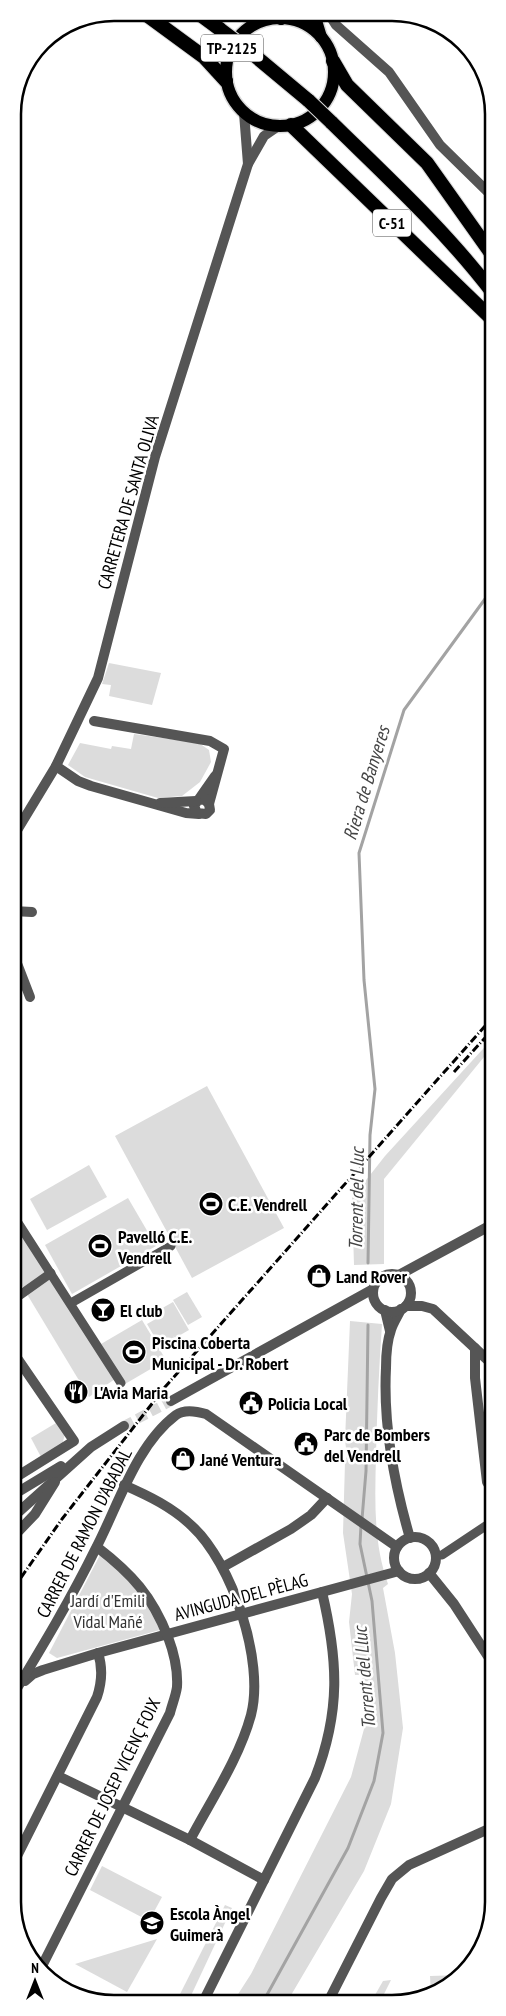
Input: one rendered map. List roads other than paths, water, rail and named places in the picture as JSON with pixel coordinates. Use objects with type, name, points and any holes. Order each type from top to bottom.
[{"type":"highway","points":[[155,21],[204,57],[226,81]]},
{"type":"highway","name":"C-51","points":[[209,21],[254,55],[331,122],[430,220],[485,282]]},
{"type":"highway","points":[[333,61],[347,85],[427,163],[485,245]]},
{"type":"highway","name":"C-51","points":[[291,125],[485,312]]},
{"type":"main road","name":"TP-2125","points":[[265,21],[251,27],[236,41],[227,60],[226,81],[233,99],[244,113],[259,122],[277,126],[291,125],[307,119],[320,108],[330,94],[334,78],[333,61],[327,44],[304,24],[295,21]]},
{"type":"main road","name":"TP-2125","points":[[316,21],[321,37]]},
{"type":"street","points":[[333,21],[388,72],[440,145],[485,189]]},
{"type":"street","name":"TP-2125","points":[[244,113],[248,164]]},
{"type":"street","name":"TP-2125","points":[[248,164],[264,136],[277,126]]},
{"type":"street","name":"CARRETERA DE SANTA OLIVA","points":[[21,824],[56,766],[98,678],[155,456],[248,164]]},
{"type":"street","points":[[56,766],[83,783],[186,813],[207,813],[224,749],[210,740],[94,721]]},
{"type":"street","points":[[199,814],[194,809],[197,801],[217,773]]},
{"type":"street","points":[[149,803],[204,799],[210,804]]},
{"type":"street","points":[[21,911],[32,912]]},
{"type":"street","points":[[21,973],[30,997]]},
{"type":"street","points":[[21,1226],[121,1383]]},
{"type":"street","points":[[390,1331],[381,1307],[373,1297],[373,1289],[376,1282],[383,1276],[390,1274],[398,1275],[414,1268],[485,1228]]},
{"type":"street","points":[[71,1302],[171,1246]]},
{"type":"street","points":[[410,1538],[397,1492],[389,1440],[385,1383],[386,1355],[390,1331],[411,1296],[409,1284],[414,1268]]},
{"type":"street","points":[[21,1294],[51,1273]]},
{"type":"street","points":[[398,1275],[409,1284]]},
{"type":"street","points":[[171,1401],[373,1289]]},
{"type":"street","points":[[352,1302],[381,1307],[392,1312],[403,1308],[422,1306],[433,1309],[485,1357]]},
{"type":"street","points":[[475,1348],[475,1378],[485,1465]]},
{"type":"street","points":[[21,1364],[74,1441],[21,1473]]},
{"type":"street","name":"CARRER DE RAMON D'ABADAL","points":[[21,1681],[64,1610],[97,1547],[124,1485],[152,1440],[177,1414],[196,1411],[206,1414],[397,1548]]},
{"type":"street","points":[[21,1491],[124,1426]]},
{"type":"street","points":[[21,1510],[91,1447]]},
{"type":"street","points":[[21,1529],[35,1514],[60,1474]]},
{"type":"street","points":[[124,1485],[174,1510],[194,1527],[223,1567],[241,1614],[249,1645],[255,1682],[251,1713],[241,1745],[190,1840]]},
{"type":"street","points":[[21,1518],[30,1512],[47,1495]]},
{"type":"street","points":[[223,1567],[291,1529],[311,1515],[326,1498]]},
{"type":"street","points":[[442,1555],[485,1526]]},
{"type":"street","points":[[416,1537],[427,1541],[435,1551],[435,1563],[429,1573],[423,1577],[410,1578],[399,1571],[395,1562],[397,1548],[410,1538],[416,1537]]},
{"type":"street","name":"CARRER DE JOSEP VICENÇ FOIX","points":[[47,1956],[170,1713],[177,1687],[176,1668],[166,1634],[151,1600],[139,1584],[97,1547]]},
{"type":"street","name":"AVINGUDA DEL PÈLAG","points":[[21,1687],[33,1674],[62,1664],[399,1571]]},
{"type":"street","points":[[429,1573],[454,1604],[485,1652]]},
{"type":"street","points":[[206,1995],[315,1778],[323,1756],[334,1708],[335,1661],[322,1592]]},
{"type":"street","points":[[21,1848],[97,1697],[101,1685],[102,1672],[98,1653]]},
{"type":"street","name":"AVINGUDA DEL PÈLAG","points":[[34,1659],[62,1664]]},
{"type":"street","points":[[58,1776],[190,1840],[264,1880]]},
{"type":"street","points":[[332,1995],[392,1879],[409,1865],[485,1831]]},
{"type":"waterway","name":"Riera de Banyeres","points":[[368,1263],[370,1135],[375,1089],[364,980],[359,853],[404,710],[485,599]]},
{"type":"waterway","name":"Torrent del Lluc","points":[[362,1519],[366,1471],[368,1325]]},
{"type":"waterway","name":"Torrent del Lluc","points":[[267,1995],[348,1848],[374,1781],[383,1733],[372,1601],[360,1544],[361,1525]]},
{"type":"tunnel","points":[[124,1426],[171,1401]]},
{"type":"railway","points":[[21,1578],[62,1519],[165,1387],[485,1026]]},
{"type":"railway","points":[[454,1072],[485,1038]]},
{"type":"place","name":"C.E. Vendrell","points":[[211,1204]]},
{"type":"place","name":"Pavelló C.E. Vendrell","points":[[100,1246]]},
{"type":"place","name":"Land Rover","points":[[319,1276]]},
{"type":"place","name":"El club","points":[[103,1310]]},
{"type":"place","name":"Piscina Coberta Municipal - Dr. Robert","points":[[134,1352]]},
{"type":"place","name":"L'Avia Maria","points":[[76,1392]]},
{"type":"place","name":"Policia Local","points":[[251,1403]]},
{"type":"place","name":"Parc de Bombers del Vendrell","points":[[306,1444]]},
{"type":"place","name":"Jané Ventura","points":[[183,1459]]},
{"type":"place","name":"Escola Àngel Guimerà","points":[[152,1923]]},
{"type":"park label","name":"Jardí d'Emili Vidal Mañé","points":[[108,1610]]}]
